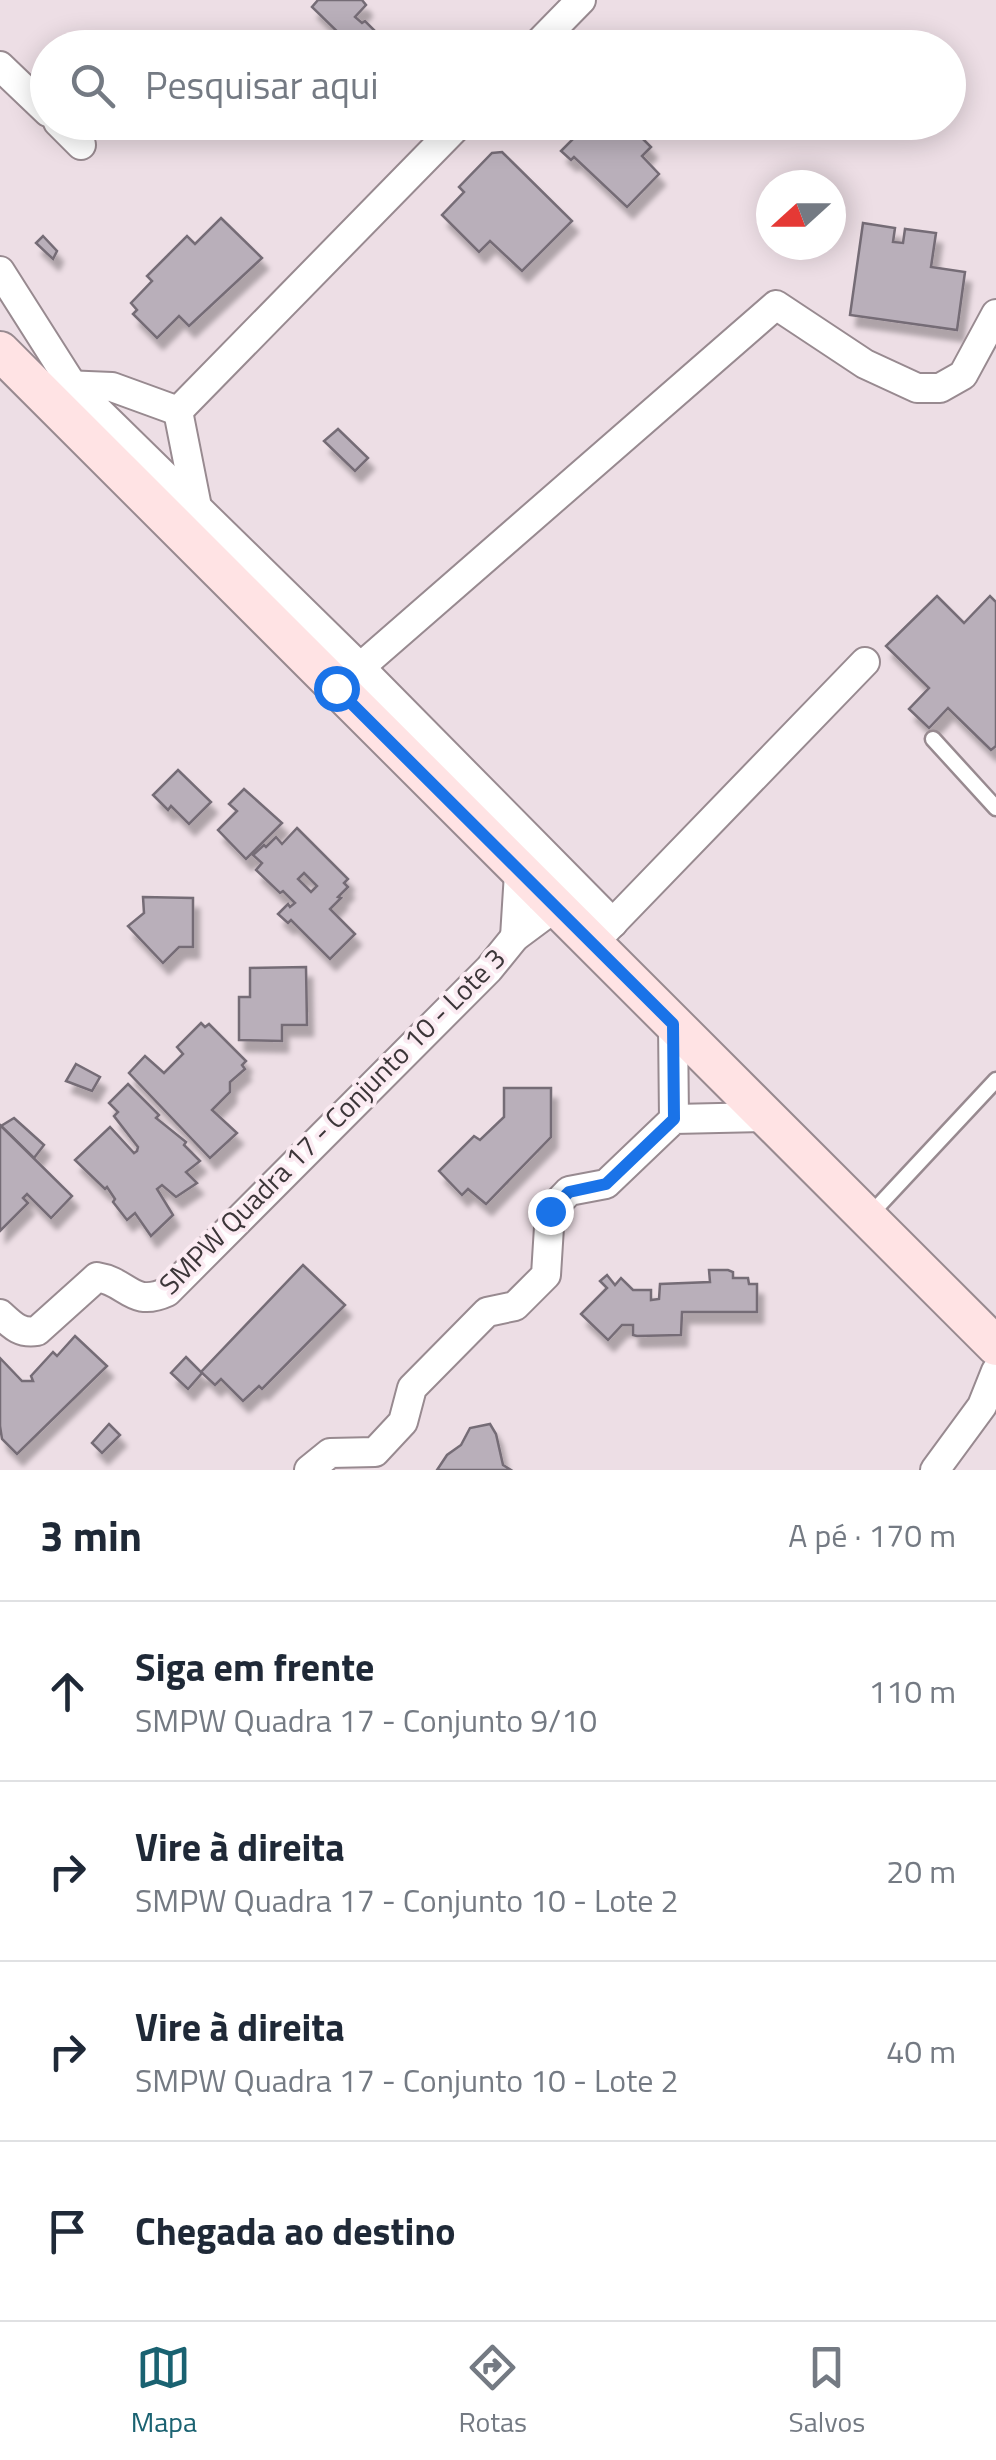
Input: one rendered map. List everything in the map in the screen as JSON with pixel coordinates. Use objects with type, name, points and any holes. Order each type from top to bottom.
[{"type":"street","points":[[551,30],[580,0]]},
{"type":"street","points":[[0,66],[30,95]]},
{"type":"street","points":[[76,140],[81,145]]},
{"type":"street","points":[[178,411],[443,140]]},
{"type":"street","points":[[0,271],[73,386],[197,506],[519,873],[554,908],[603,934]]},
{"type":"street","points":[[348,678],[776,304],[865,364],[917,388],[940,388],[963,375],[996,314]]},
{"type":"street","points":[[0,351],[208,562],[348,678],[603,934],[673,1024],[996,1346]]},
{"type":"street","points":[[34,384],[112,386],[178,411]]},
{"type":"street","points":[[178,411],[208,562]]},
{"type":"street","points":[[603,934],[865,662]]},
{"type":"street","name":"SMPW Quadra 17 - Conjunto 10 - Lote 3","points":[[515,937],[519,873]]},
{"type":"street","name":"SMPW Quadra 17 - Conjunto 10 - Lote 3","points":[[0,1314],[17,1330],[37,1330],[97,1277],[108,1279],[131,1294],[152,1299],[167,1292],[489,968],[515,937],[554,908]]},
{"type":"street","points":[[673,1024],[674,1119]]},
{"type":"street","points":[[309,1470],[330,1454],[376,1452],[403,1422],[412,1388],[487,1312],[515,1306],[546,1275],[550,1211],[569,1192],[606,1184],[674,1119],[767,1117]]},
{"type":"street","points":[[936,1470],[989,1403],[996,1372]]},
{"type":"lane","points":[[932,739],[996,808]]},
{"type":"lane","points":[[868,1216],[996,1080]]},
{"type":"building","points":[[318,0],[362,0],[366,5],[355,17],[374,30],[336,30],[312,7]]},
{"type":"building","points":[[572,140],[644,140],[651,147],[642,156],[659,174],[627,207],[574,157],[571,160],[561,151]]},
{"type":"building","points":[[502,152],[572,221],[522,271],[490,241],[479,252],[442,215],[464,192],[459,187],[492,153]]},
{"type":"building","points":[[221,218],[262,258],[189,326],[179,316],[157,338],[133,314],[137,310],[131,303],[152,281],[147,276],[187,236],[195,244]]},
{"type":"building","points":[[863,223],[895,228],[893,242],[903,243],[905,229],[936,233],[931,267],[965,272],[957,330],[850,315]]},
{"type":"building","points":[[43,236],[57,251],[53,259],[36,243]]},
{"type":"building","points":[[338,429],[368,458],[355,471],[324,441]]},
{"type":"building","points":[[937,596],[964,623],[990,596],[996,602],[996,746],[991,750],[948,708],[929,728],[909,709],[929,688],[886,646]]},
{"type":"building","points":[[178,770],[211,802],[189,824],[153,795]]},
{"type":"building","points":[[244,789],[282,823],[246,859],[218,830],[237,811],[229,804]]},
{"type":"building","points":[[297,828],[348,879],[344,883],[348,887],[330,909],[355,934],[330,959],[291,920],[288,923],[278,914],[295,903],[256,870],[262,863],[253,855],[276,837],[282,844]],"holes":[[[304,873],[317,886],[311,892],[298,879]]]},
{"type":"building","points":[[143,897],[193,898],[193,947],[179,947],[163,963],[128,926],[144,913]]},
{"type":"building","points":[[306,967],[307,1025],[282,1025],[282,1041],[239,1040],[239,997],[250,997],[250,968]]},
{"type":"building","points":[[201,1023],[205,1027],[209,1024],[246,1061],[242,1065],[245,1069],[230,1082],[230,1092],[212,1110],[237,1133],[210,1158],[129,1073],[145,1056],[164,1073],[183,1054],[177,1047]]},
{"type":"building","points":[[76,1064],[100,1077],[92,1091],[66,1081]]},
{"type":"building","points":[[128,1084],[200,1161],[186,1172],[197,1183],[176,1197],[162,1185],[157,1189],[173,1215],[151,1236],[135,1213],[127,1220],[107,1187],[75,1160],[110,1127],[134,1153],[137,1151],[138,1147],[114,1116],[118,1112],[109,1103]]},
{"type":"building","points":[[504,1088],[551,1088],[551,1137],[486,1204],[468,1189],[462,1195],[439,1171],[474,1136],[480,1140],[504,1117]]},
{"type":"building","points":[[14,1118],[44,1145],[34,1158],[1,1126]]},
{"type":"building","points":[[0,1125],[72,1196],[51,1218],[27,1194],[23,1198],[28,1203],[0,1231]]},
{"type":"building","points":[[303,1265],[345,1305],[262,1389],[259,1386],[243,1401],[221,1379],[215,1385],[201,1372]]},
{"type":"building","points":[[709,1270],[728,1270],[733,1272],[733,1278],[748,1278],[749,1284],[757,1284],[757,1312],[682,1312],[681,1335],[637,1336],[633,1335],[633,1325],[622,1325],[608,1340],[581,1314],[607,1288],[600,1281],[607,1275],[615,1285],[621,1278],[633,1290],[651,1290],[651,1300],[659,1299],[660,1284],[710,1282]]},
{"type":"building","points":[[75,1336],[107,1366],[17,1454],[2,1439],[0,1358],[22,1381],[33,1381],[31,1376],[53,1352],[57,1356]]},
{"type":"building","points":[[186,1357],[202,1373],[188,1389],[171,1373]]},
{"type":"building","points":[[109,1424],[120,1435],[102,1453],[92,1443]]},
{"type":"building","points":[[490,1424],[503,1465],[511,1470],[437,1470],[447,1455],[461,1445],[470,1428]]},
{"type":"route","points":[[336,688],[673,1024],[674,1119],[606,1184],[569,1192],[550,1211]]}]
